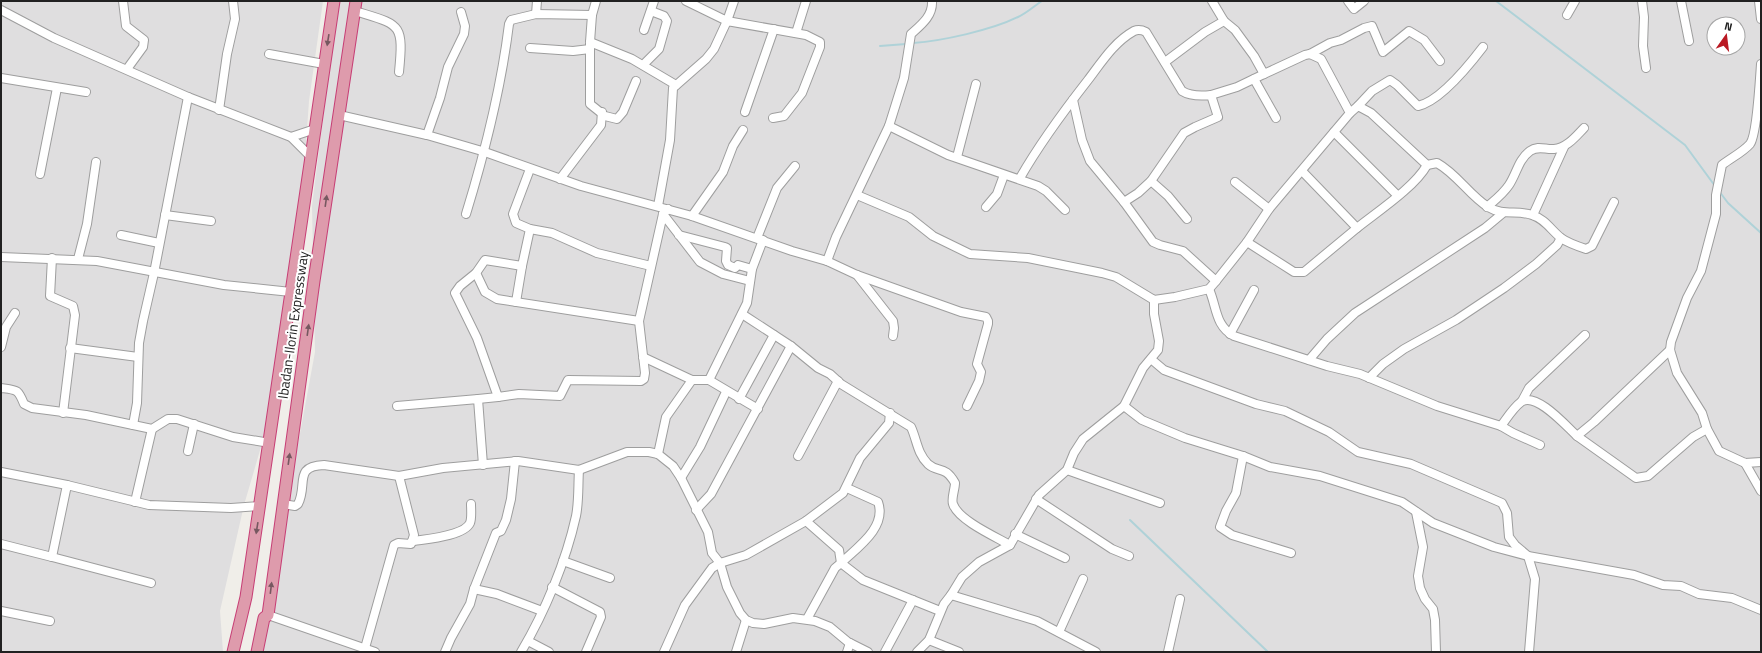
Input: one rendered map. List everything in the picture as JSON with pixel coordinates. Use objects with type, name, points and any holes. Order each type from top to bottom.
[{"type":"highway","name":"Ibadan-Ilorin Expressway","points":[[233,652],[246,597],[270,443],[334,1]]},
{"type":"highway","name":"Ibadan-Ilorin Expressway","points":[[256,652],[264,618],[268,615],[339,115],[356,6]]},
{"type":"street","points":[[123,1],[126,26],[144,40],[143,48],[127,69]]},
{"type":"street","points":[[219,110],[227,54],[234,19],[232,1]]},
{"type":"street","points":[[536,14],[537,1]]},
{"type":"street","points":[[596,1],[592,15],[590,46],[590,104],[602,112],[605,116],[617,119],[623,112],[636,80]]},
{"type":"street","points":[[644,30],[654,1]]},
{"type":"street","points":[[686,1],[727,21],[796,33],[818,39],[820,47],[802,93],[784,116],[773,118]]},
{"type":"street","points":[[658,206],[665,160],[670,140],[671,94],[676,85],[706,59],[714,48],[727,21],[734,1]]},
{"type":"street","points":[[796,33],[806,1]]},
{"type":"street","points":[[827,261],[836,237],[889,126],[904,78],[911,34],[923,25],[932,6],[932,1]]},
{"type":"street","points":[[1212,1],[1224,21],[1235,30],[1245,43],[1264,74]]},
{"type":"street","points":[[1348,1],[1354,9],[1364,1]]},
{"type":"street","points":[[1567,15],[1576,1]]},
{"type":"street","points":[[1642,1],[1644,17],[1643,46],[1646,68]]},
{"type":"street","points":[[1681,1],[1689,41]]},
{"type":"street","points":[[1759,1],[1761,19]]},
{"type":"street","points":[[356,6],[396,27],[401,37],[399,72]]},
{"type":"street","points":[[1,10],[54,38],[188,97],[291,137],[311,157]]},
{"type":"street","points":[[643,65],[658,49],[667,21],[664,16],[651,11]]},
{"type":"street","points":[[427,135],[440,98],[448,67],[464,34],[465,26],[461,12]]},
{"type":"street","points":[[466,214],[477,177],[482,151],[503,71],[509,24],[515,18],[536,14],[592,15]]},
{"type":"street","points":[[1165,62],[1205,32],[1224,21]]},
{"type":"street","points":[[1020,178],[1037,149],[1105,58],[1119,42],[1135,31],[1141,30],[1146,32],[1182,91],[1202,96],[1211,95],[1237,87],[1310,54],[1330,42],[1342,40],[1364,28],[1372,26],[1383,52],[1409,31],[1424,40],[1440,61]]},
{"type":"street","points":[[745,112],[774,29]]},
{"type":"street","points":[[530,48],[572,51],[590,46],[643,65],[676,85]]},
{"type":"street","points":[[857,195],[909,217],[933,236],[970,254],[1028,258],[1102,273],[1116,277],[1154,300],[1209,289],[1247,242],[1269,209],[1350,113],[1372,91],[1390,80],[1418,106],[1423,105],[1467,68],[1483,47]]},
{"type":"street","points":[[269,54],[324,64]]},
{"type":"street","points":[[1310,54],[1321,59],[1350,113]]},
{"type":"street","points":[[1761,64],[1755,120],[1758,133],[1750,143],[1722,165],[1716,195],[1716,214],[1701,271],[1687,298],[1671,342],[1670,350],[1677,373],[1702,413],[1707,429],[1719,451],[1745,463],[1761,462]]},
{"type":"street","points":[[1,78],[86,92]]},
{"type":"street","points":[[1254,79],[1276,118]]},
{"type":"street","points":[[957,157],[976,84]]},
{"type":"street","points":[[40,174],[57,88]]},
{"type":"street","points":[[1124,202],[1151,181],[1184,133],[1218,117],[1211,95]]},
{"type":"street","points":[[133,425],[137,403],[138,357],[143,320],[154,273],[188,97]]},
{"type":"street","points":[[1073,100],[1082,140],[1090,161],[1124,202],[1153,242],[1183,251],[1216,281]]},
{"type":"street","points":[[1358,106],[1371,113],[1427,165]]},
{"type":"street","points":[[560,179],[600,125],[602,112]]},
{"type":"street","points":[[339,115],[427,135],[482,151],[530,169],[601,192],[658,206],[665,212],[678,235],[700,262],[723,274],[750,281]]},
{"type":"street","points":[[889,126],[935,150],[1004,175],[1020,178],[1046,190],[1065,210]]},
{"type":"street","points":[[1532,215],[1564,147],[1584,128]]},
{"type":"street","points":[[291,137],[315,129]]},
{"type":"street","points":[[692,216],[723,172],[733,146],[743,130]]},
{"type":"street","points":[[1334,132],[1397,195]]},
{"type":"street","points":[[1487,207],[1502,194],[1510,183],[1521,161],[1531,150],[1540,147],[1554,149],[1564,147]]},
{"type":"street","points":[[78,259],[86,224],[96,162]]},
{"type":"street","points":[[1247,242],[1294,272],[1304,272],[1422,174],[1427,165],[1437,163],[1445,167],[1465,188],[1487,207],[1503,213],[1532,215],[1548,224],[1561,238],[1586,249],[1592,246],[1614,202]]},
{"type":"street","points":[[709,380],[742,314],[749,296],[752,269],[760,239],[777,188],[795,166]]},
{"type":"street","points":[[530,169],[513,217],[516,223],[530,229],[552,233],[597,253],[651,266]]},
{"type":"street","points":[[1302,171],[1357,228]]},
{"type":"street","points":[[986,206],[997,194],[1004,175]]},
{"type":"street","points":[[1151,181],[1168,196],[1187,219]]},
{"type":"street","points":[[1235,182],[1269,209]]},
{"type":"street","points":[[665,212],[692,216],[792,251],[827,261],[857,275],[954,310],[987,319],[988,324],[977,364],[981,372],[979,381],[967,406]]},
{"type":"street","points":[[397,406],[519,394],[560,396],[568,380],[641,381],[644,379],[645,373],[639,321],[665,212]]},
{"type":"street","points":[[1309,360],[1327,339],[1355,312],[1485,228],[1503,213]]},
{"type":"street","points":[[165,215],[211,221]]},
{"type":"street","points":[[516,302],[530,229]]},
{"type":"street","points":[[121,235],[159,243]]},
{"type":"street","points":[[678,235],[725,247],[727,248],[726,261],[728,265],[735,268],[738,265],[752,269]]},
{"type":"street","points":[[1369,378],[1383,364],[1404,349],[1456,320],[1504,288],[1536,264],[1557,245],[1561,238]]},
{"type":"street","points":[[1,257],[78,259],[224,285],[291,292]]},
{"type":"street","points":[[52,258],[50,296],[73,306],[75,315],[63,413]]},
{"type":"street","points":[[498,397],[477,338],[455,293],[460,286],[476,273],[486,260],[522,266]]},
{"type":"street","points":[[476,273],[485,292],[497,299],[639,321]]},
{"type":"street","points":[[857,275],[893,321],[893,336]]},
{"type":"street","points":[[1209,289],[1220,323],[1225,332],[1369,378],[1437,406],[1501,426],[1512,433],[1540,445]]},
{"type":"street","points":[[1230,334],[1254,290]]},
{"type":"street","points":[[917,652],[929,640],[940,611],[962,577],[969,570],[1010,545],[1036,499],[1067,470],[1074,452],[1083,439],[1124,406],[1143,368],[1158,350],[1159,342],[1154,314],[1154,300]]},
{"type":"street","points":[[1,347],[6,327],[15,313]]},
{"type":"street","points":[[742,314],[791,346],[838,381],[911,427],[917,448],[922,457],[930,465],[946,470],[951,475],[955,483],[952,503],[956,509],[980,528],[1010,545]]},
{"type":"street","points":[[739,399],[774,335]]},
{"type":"street","points":[[1501,426],[1522,400],[1529,388],[1585,335]]},
{"type":"street","points":[[696,510],[711,494],[791,346]]},
{"type":"street","points":[[70,348],[138,357]]},
{"type":"street","points":[[1577,436],[1594,422],[1670,350]]},
{"type":"street","points":[[643,357],[692,380],[709,380],[726,392],[758,409]]},
{"type":"street","points":[[1150,359],[1164,370],[1256,404],[1286,411],[1329,432],[1358,452],[1411,464],[1502,503],[1507,513],[1509,537],[1528,556],[1535,579],[1528,641],[1529,652]]},
{"type":"street","points":[[658,454],[666,417],[692,380]]},
{"type":"street","points":[[798,456],[838,381]]},
{"type":"street","points":[[1,388],[17,390],[20,393],[24,404],[28,407],[63,413],[86,414],[152,429],[172,418],[233,437],[270,443]]},
{"type":"street","points":[[681,478],[698,452],[726,392]]},
{"type":"street","points":[[478,399],[483,465]]},
{"type":"street","points":[[1522,400],[1528,399],[1550,410],[1577,436],[1636,478],[1648,476],[1693,437],[1707,429]]},
{"type":"street","points":[[1124,406],[1142,420],[1185,438],[1243,456],[1270,467],[1320,476],[1402,502],[1416,512],[1450,531],[1468,536],[1494,547],[1528,556],[1634,574],[1663,586],[1681,586],[1698,594],[1732,598],[1761,610]]},
{"type":"street","points":[[664,652],[690,597],[708,572],[720,563],[746,555],[806,521],[843,493],[847,488],[851,474],[860,458],[889,423],[890,413]]},
{"type":"street","points":[[188,451],[194,424]]},
{"type":"street","points":[[135,502],[152,429]]},
{"type":"street","points":[[283,504],[295,506],[298,504],[304,472],[313,465],[324,465],[399,476],[443,468],[515,462],[533,462],[579,470],[628,452],[650,452],[658,454],[673,466],[681,478],[708,532],[712,553],[720,563],[727,587],[740,613],[746,620],[753,623],[764,624],[793,618],[807,619],[830,627],[850,643],[868,652]]},
{"type":"street","points":[[1243,456],[1236,493],[1226,511],[1220,527],[1232,535],[1291,553]]},
{"type":"street","points":[[445,652],[450,638],[470,604],[474,589],[496,534],[501,532],[506,520],[515,462]]},
{"type":"street","points":[[1745,463],[1761,491]]},
{"type":"street","points":[[521,652],[528,641],[542,611],[563,561],[576,515],[579,470]]},
{"type":"street","points":[[1067,470],[1160,502]]},
{"type":"street","points":[[1,472],[67,485],[149,506],[231,508],[260,506]]},
{"type":"street","points":[[399,476],[414,535],[414,541]]},
{"type":"street","points":[[52,557],[67,485]]},
{"type":"street","points":[[807,619],[835,568],[842,563],[856,548],[864,544],[880,520],[878,502],[847,488]]},
{"type":"street","points":[[1036,499],[1112,549],[1129,556]]},
{"type":"street","points":[[365,648],[394,545],[398,543],[411,544],[414,541],[443,537],[466,527],[470,523],[471,504]]},
{"type":"street","points":[[1416,512],[1423,547],[1418,576],[1420,588],[1425,599],[1433,609],[1435,620],[1436,652]]},
{"type":"street","points":[[806,521],[839,550],[842,563],[863,580],[940,611]]},
{"type":"street","points":[[1016,534],[1065,558]]},
{"type":"street","points":[[1,544],[151,583]]},
{"type":"street","points":[[563,561],[610,578]]},
{"type":"street","points":[[1059,632],[1083,579]]},
{"type":"street","points":[[552,587],[600,612],[601,617],[586,652]]},
{"type":"street","points":[[474,589],[497,594],[542,611]]},
{"type":"street","points":[[951,595],[984,606],[1018,614],[1059,632],[1096,652]]},
{"type":"street","points":[[885,652],[913,600]]},
{"type":"street","points":[[1168,652],[1180,600]]},
{"type":"street","points":[[1,611],[50,621]]},
{"type":"street","points":[[268,615],[375,652]]},
{"type":"street","points":[[736,652],[746,620]]},
{"type":"street","points":[[929,640],[958,652]]},
{"type":"street","points":[[528,641],[549,652]]},
{"type":"street","points":[[847,652],[850,643]]},
{"type":"street","points":[[1076,652],[1081,644]]},
{"type":"shaded area","points":[[1,1],[323,1],[309,101],[302,199],[280,382],[244,505],[220,611],[223,652],[1,652]]},
{"type":"shaded area","points":[[340,1],[1761,1],[1761,652],[254,652],[280,542],[315,352],[312,206],[330,63]]},
{"type":"waterway","points":[[913,43],[952,37],[995,26],[1021,15],[1042,1]]},
{"type":"waterway","points":[[1496,1],[1685,145],[1715,186]]},
{"type":"waterway","points":[[880,46],[906,44]]},
{"type":"waterway","points":[[1719,191],[1728,203],[1761,233]]},
{"type":"waterway","points":[[1130,520],[1268,652]]}]
